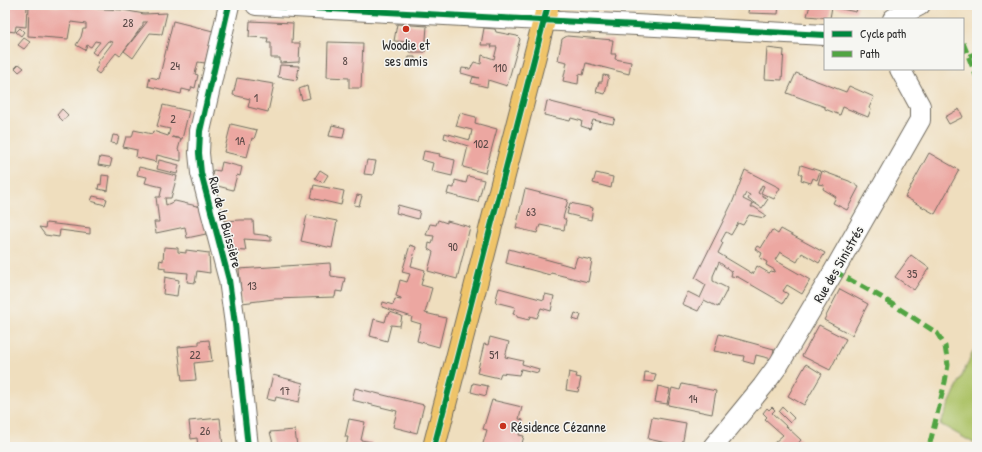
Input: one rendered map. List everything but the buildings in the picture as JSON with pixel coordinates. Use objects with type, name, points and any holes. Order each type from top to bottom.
[{"type":"main road","points":[[434,447],[546,12]]},
{"type":"street","name":"Rue de la Buissière","points":[[229,5],[200,131],[198,153],[201,173],[229,280],[248,447]]},
{"type":"street","points":[[256,5],[546,12],[824,35]]},
{"type":"street","points":[[895,18],[920,5]]},
{"type":"street","name":"Rue des Sinistrés","points":[[713,447],[779,364],[842,258],[920,120],[920,106],[901,70]]},
{"type":"green space","points":[[977,343],[977,445],[940,424]]},
{"type":"marked path","points":[[964,46],[977,78]]},
{"type":"marked path","points":[[969,56],[977,53]]},
{"type":"marked path","points":[[834,271],[881,297],[937,333],[945,346],[948,365],[929,447]]},
{"type":"cycle path","points":[[229,5],[200,131],[199,153],[201,173],[229,280],[248,447]]},
{"type":"cycle path","points":[[256,5],[824,35]]},
{"type":"cycle path","points":[[434,447],[548,5]]},
{"type":"place","name":"Woodie et ses amis","points":[[406,29]]},
{"type":"place","name":"Résidence Cézanne","points":[[503,426]]}]
